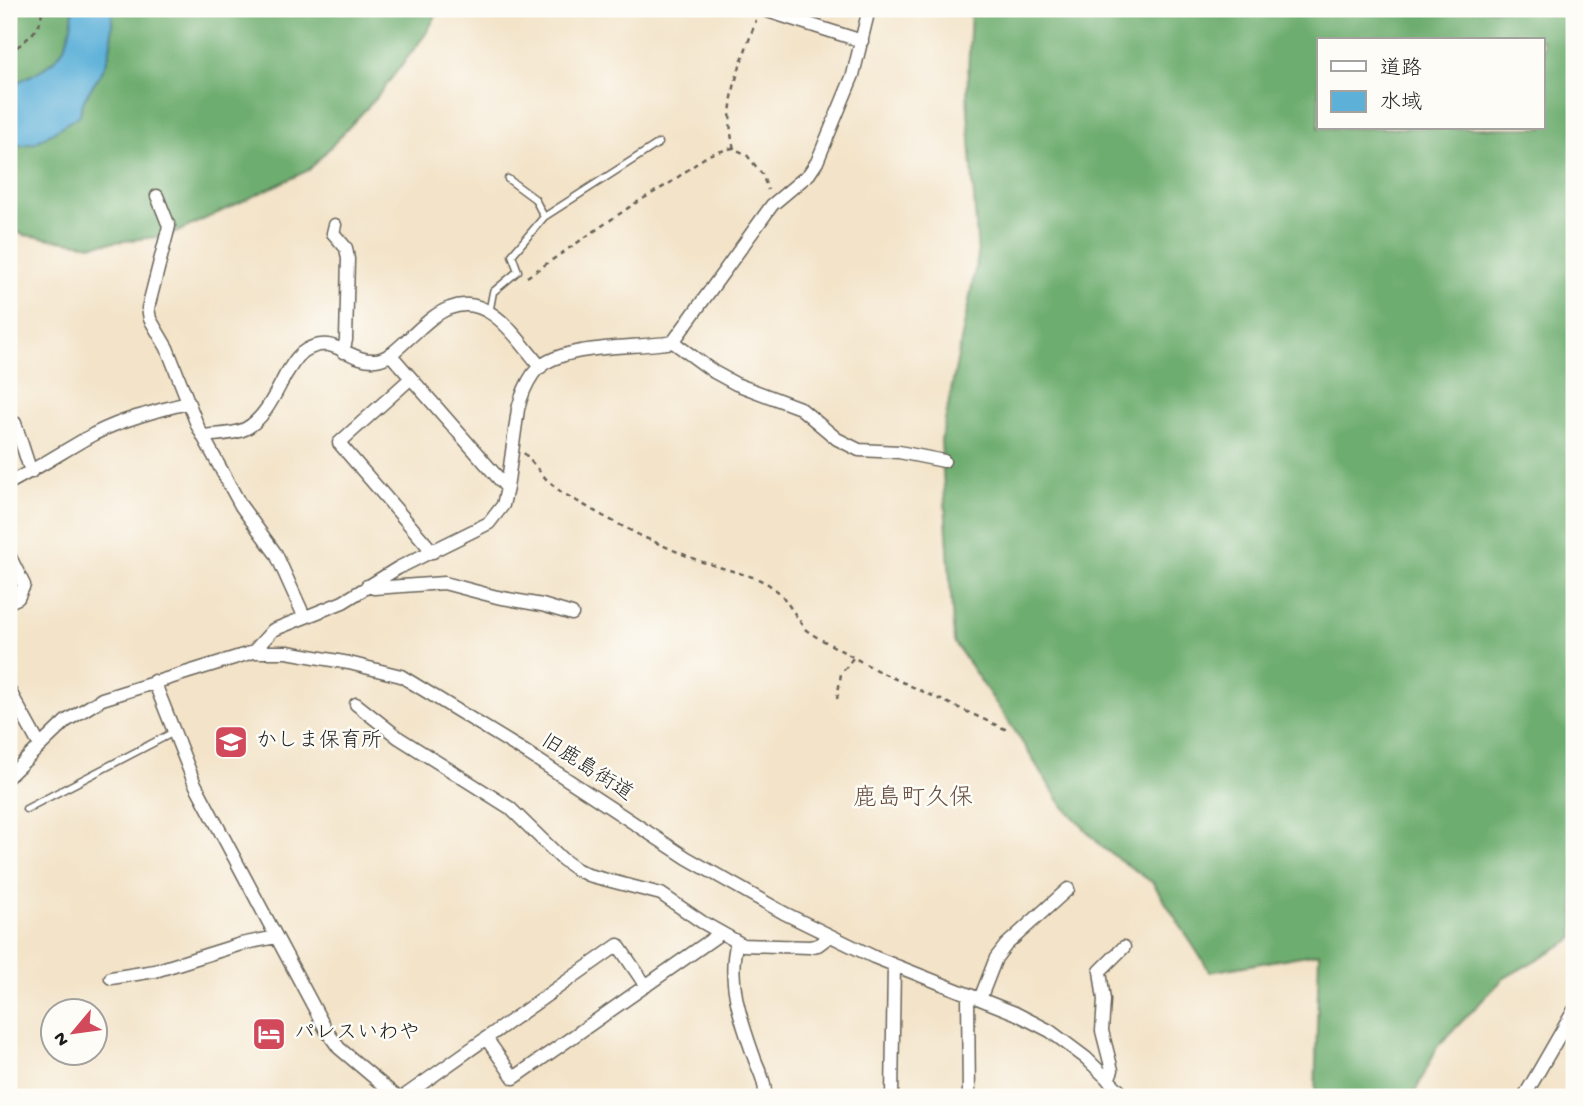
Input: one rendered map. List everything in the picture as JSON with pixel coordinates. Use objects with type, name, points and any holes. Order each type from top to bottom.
[{"type":"street","points":[[762,9],[862,41]]},
{"type":"street","points":[[673,342],[773,203],[808,174],[817,162],[853,75],[869,9]]},
{"type":"street","points":[[157,196],[169,226],[148,308],[150,319],[167,348],[203,436],[241,506],[276,554],[304,616]]},
{"type":"street","points":[[335,225],[333,233],[346,248],[348,259],[346,340],[343,352]]},
{"type":"street","points":[[203,436],[244,430],[257,421],[296,358],[306,350],[322,343],[337,346],[343,352],[362,360],[376,360],[390,354],[435,316],[449,308],[466,304],[483,307],[494,315],[541,367]]},
{"type":"street","points":[[253,652],[273,630],[343,601],[489,523],[503,505],[522,396],[534,373],[569,353],[673,342],[714,372],[736,384],[800,408],[836,439],[859,450],[899,452],[944,461]]},
{"type":"street","points":[[390,354],[507,488]]},
{"type":"street","points":[[410,379],[339,443],[433,552]]},
{"type":"street","points":[[9,483],[103,430],[187,402]]},
{"type":"street","points":[[15,423],[31,472]]},
{"type":"street","points":[[9,555],[24,585],[18,598],[9,602]]},
{"type":"street","points":[[367,586],[374,588],[444,583],[572,614]]},
{"type":"street","name":"旧鹿島街道","points":[[9,776],[83,709],[102,699],[253,652],[287,652],[401,676],[527,753],[687,858],[784,913],[894,965],[1051,1031],[1086,1058],[1115,1091]]},
{"type":"street","points":[[154,681],[194,782],[326,1030],[339,1048],[400,1097],[618,945],[646,986]]},
{"type":"street","points":[[9,690],[40,746]]},
{"type":"street","points":[[356,704],[398,738],[510,808],[562,859],[588,875],[661,894],[721,933],[747,946],[809,947],[818,945],[830,936]]},
{"type":"street","points":[[969,1097],[974,997],[1006,945],[1068,890]]},
{"type":"street","points":[[486,1038],[514,1078],[721,933]]},
{"type":"street","points":[[111,978],[155,971],[241,944],[276,937]]},
{"type":"street","points":[[737,942],[733,967],[737,1005],[763,1080],[765,1097]]},
{"type":"street","points":[[1115,1091],[1102,1031],[1104,1000],[1100,971],[1124,947]]},
{"type":"street","points":[[892,1097],[894,965]]},
{"type":"street","points":[[1524,1097],[1574,1010]]},
{"type":"lane","points":[[490,308],[494,292],[518,271],[512,255],[544,217],[659,143]]},
{"type":"lane","points":[[508,179],[535,199],[544,217]]},
{"type":"lane","points":[[26,809],[174,732]]},
{"type":"path","points":[[9,53],[34,31],[42,19],[41,9]]},
{"type":"path","points":[[734,149],[729,119],[731,95],[762,9]]},
{"type":"path","points":[[526,278],[708,155],[723,149],[734,149],[746,155],[762,174],[773,203]]},
{"type":"path","points":[[513,446],[525,454],[561,492],[643,537],[699,561],[768,584],[789,604],[806,630],[854,657],[1007,730]]},
{"type":"path","points":[[837,699],[841,674],[854,657]]},
{"type":"green space","points":[[9,9],[440,9],[425,35],[376,98],[309,170],[171,235],[92,245],[24,235],[9,229]]},
{"type":"green space","points":[[971,9],[1574,9],[1574,938],[1503,979],[1437,1047],[1413,1097],[1315,1097],[1319,953],[1210,972],[1153,883],[1103,848],[1061,804],[954,642],[941,441],[978,256],[967,96]]},
{"type":"water","points":[[73,9],[112,9],[111,40],[106,63],[86,97],[80,115],[35,143],[17,146],[9,140],[9,86],[36,73],[56,59],[68,39]]},
{"type":"place","name":"かしま保育所","points":[[231,742]]},
{"type":"place","name":"パレスいわや","points":[[269,1034]]},
{"type":"district","name":"鹿島町久保","points":[[913,799]]}]
